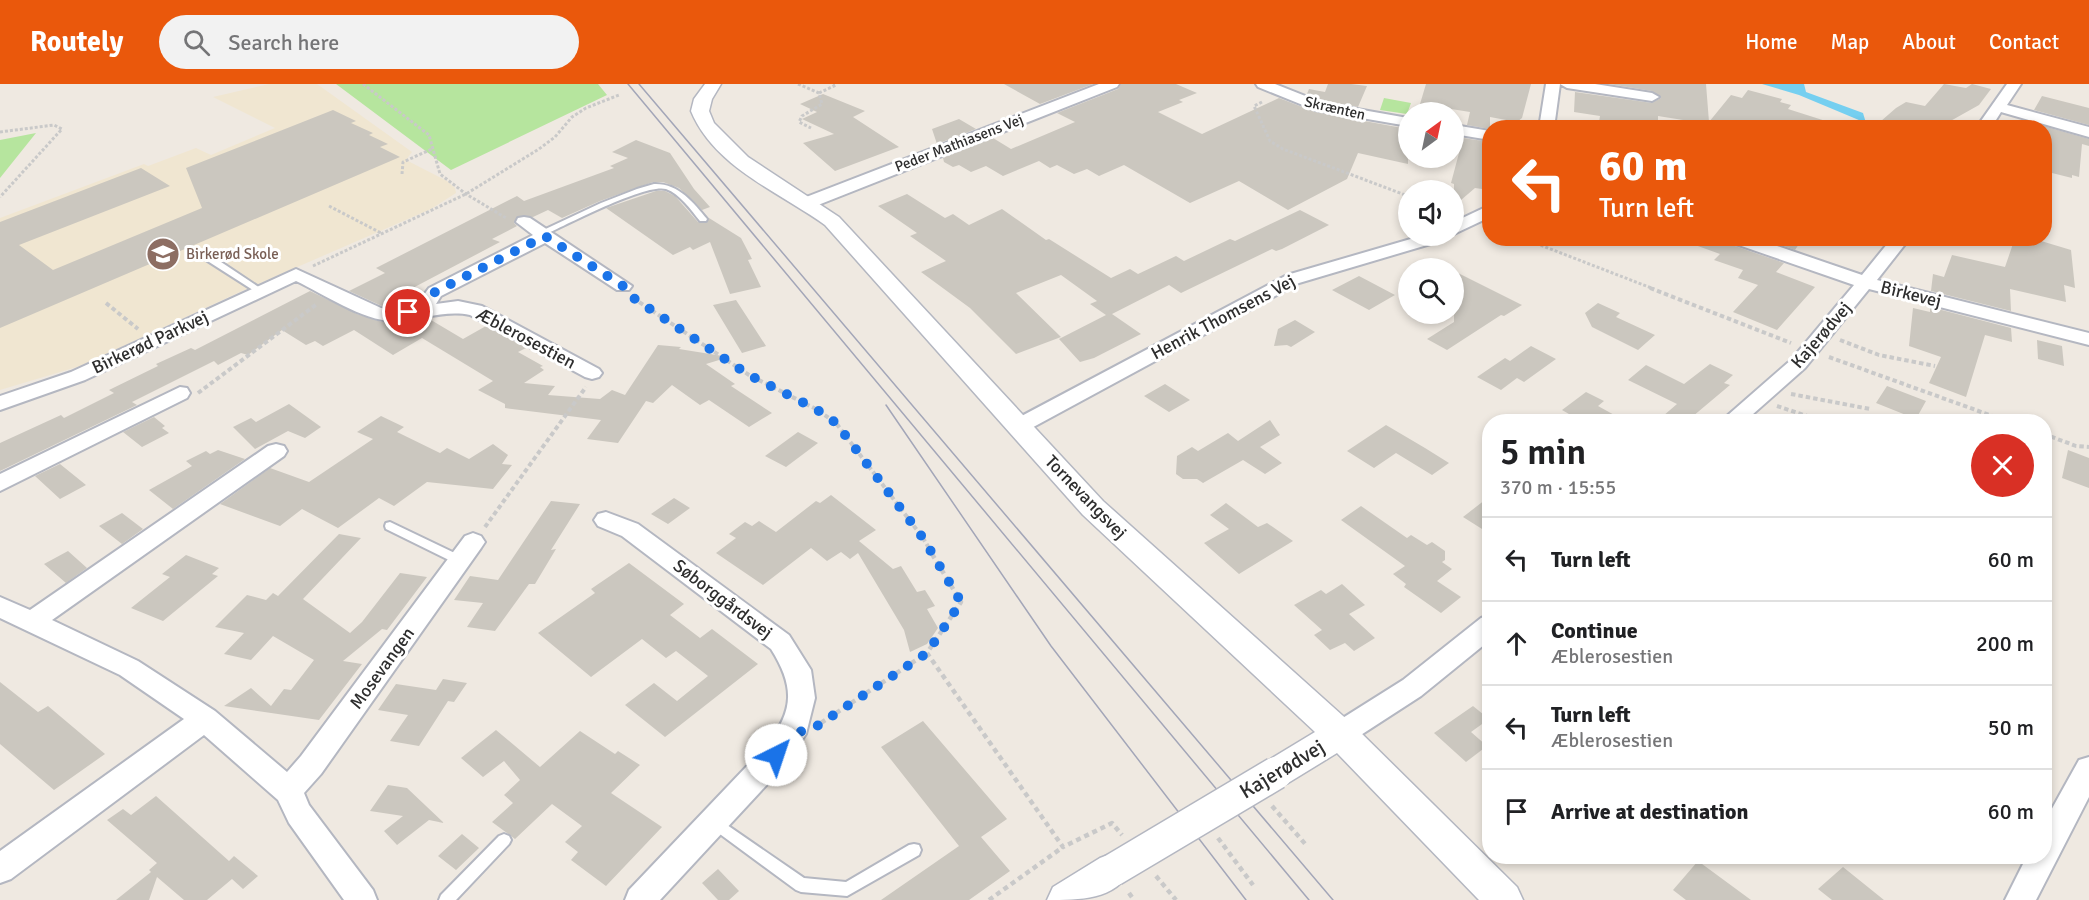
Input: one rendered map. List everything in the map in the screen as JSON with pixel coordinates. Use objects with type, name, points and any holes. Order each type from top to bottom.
[{"type":"street","name":"Tornevangsvej","points":[[713,84],[701,105],[700,111],[706,125],[749,167],[832,221],[1092,508],[1340,734],[1504,900]]},
{"type":"street","name":"Peder Mathiasens Vej","points":[[807,203],[1112,84]]},
{"type":"street","name":"Skrænten","points":[[1263,84],[1320,107],[1398,120]]},
{"type":"street","points":[[1547,120],[1553,84]]},
{"type":"street","points":[[1567,84],[1652,97]]},
{"type":"street","points":[[1988,120],[2014,84]]},
{"type":"street","points":[[1998,106],[2047,120]]},
{"type":"street","points":[[2052,121],[2089,132]]},
{"type":"street","points":[[1464,132],[1482,135]]},
{"type":"street","points":[[1464,224],[1482,214]]},
{"type":"street","points":[[524,222],[623,286]]},
{"type":"street","points":[[422,310],[435,292],[543,235]]},
{"type":"street","name":"Henrik Thomsens Vej","points":[[1019,426],[1293,279],[1402,246]]},
{"type":"street","name":"Birkevej","points":[[1759,246],[1866,283],[2089,339]]},
{"type":"street","name":"Kajerødvej","points":[[1739,414],[1798,364],[1896,246]]},
{"type":"street","name":"Birkerød Parkvej","points":[[0,403],[78,376],[296,274]]},
{"type":"street","name":"Æblerosestien","points":[[296,274],[377,313],[394,315],[458,307],[475,310],[592,373]]},
{"type":"street","points":[[0,483],[180,393]]},
{"type":"street","points":[[31,622],[276,451]]},
{"type":"street","name":"Søborggårdsvej","points":[[606,520],[630,530],[780,642],[798,670],[802,698],[792,734],[776,755],[640,900]]},
{"type":"street","name":"Mosevangen","points":[[288,791],[312,765],[466,551]]},
{"type":"street","points":[[0,607],[129,668],[205,719],[288,791],[299,814],[362,900]]},
{"type":"street","name":"Kajerødvej","points":[[1066,900],[1126,876],[1273,788],[1340,734],[1412,688],[1482,631]]},
{"type":"street","points":[[0,869],[205,719]]},
{"type":"street","points":[[2052,840],[2089,769]]},
{"type":"street","points":[[2020,900],[2039,864]]},
{"type":"lane","points":[[543,235],[644,189],[662,185],[677,191],[703,219]]},
{"type":"lane","points":[[209,258],[259,290]]},
{"type":"lane","points":[[390,526],[466,551]]},
{"type":"lane","points":[[713,822],[801,885],[847,889],[914,850]]},
{"type":"lane","points":[[446,900],[504,840]]},
{"type":"path","points":[[363,84],[429,135],[440,174],[466,194],[510,220],[524,222]]},
{"type":"path","points":[[798,84],[819,93],[836,85],[833,84]]},
{"type":"path","points":[[1282,92],[1254,106],[1270,141],[1283,149],[1398,192]]},
{"type":"path","points":[[811,128],[799,122],[802,116],[822,104],[819,93]]},
{"type":"path","points":[[296,274],[466,194],[555,137],[572,117],[586,108],[619,95]]},
{"type":"path","points":[[0,132],[54,125],[62,129],[0,197]]},
{"type":"path","points":[[402,174],[403,162],[432,149]]},
{"type":"path","points":[[329,206],[382,234]]},
{"type":"path","points":[[1543,246],[1810,350],[1987,414]]},
{"type":"path","points":[[623,286],[629,295],[749,375],[816,409],[836,423],[923,538],[961,602],[927,653],[814,728],[792,734]]},
{"type":"path","points":[[180,393],[195,395],[335,291]]},
{"type":"path","points":[[106,303],[153,340]]},
{"type":"path","points":[[1823,334],[1879,355],[1935,366]]},
{"type":"path","points":[[466,551],[583,393],[592,373]]},
{"type":"path","points":[[1764,392],[1781,392],[1870,409]]},
{"type":"path","points":[[1764,392],[1809,414]]},
{"type":"path","points":[[2052,437],[2076,446],[2089,447]]},
{"type":"path","points":[[927,653],[1063,848]]},
{"type":"path","points":[[1273,788],[1307,846]]},
{"type":"path","points":[[989,900],[1063,848],[1112,823],[1126,876]]},
{"type":"path","points":[[1216,836],[1253,885]]},
{"type":"path","points":[[1155,874],[1176,900]]},
{"type":"shaded area","name":"Birkerød Skole","points":[[269,84],[317,84],[412,152],[406,160],[447,181],[455,188],[456,193],[431,209],[242,291],[80,366],[0,390],[0,218],[144,164],[148,166],[196,148],[211,155],[275,128],[213,97]]},
{"type":"green space","points":[[336,84],[598,84],[607,95],[451,170]]},
{"type":"green space","points":[[1384,98],[1406,102],[1398,102],[1398,113],[1380,110]]},
{"type":"green space","points":[[36,133],[0,178],[0,140]]},
{"type":"water","points":[[1762,84],[1804,84],[1806,92],[1863,113],[1865,120],[1859,120],[1799,95]]},
{"type":"building","points":[[1004,84],[1093,84],[1040,104]]},
{"type":"building","points":[[1121,84],[1176,84],[1197,93],[1179,100],[1183,102],[1158,112],[1202,134],[1279,98],[1315,112],[1398,127],[1398,162],[1358,153],[1347,179],[1288,210],[1239,181],[1190,203],[1124,165],[1099,176],[1087,169],[1074,174],[1057,165],[1050,168],[1039,161],[1003,176],[986,166],[971,172],[959,165],[953,167],[944,162],[943,158],[993,138],[1011,149],[1075,122],[1057,113],[1118,89]]},
{"type":"building","points":[[1328,84],[1367,86],[1358,107],[1324,101],[1307,94],[1309,89],[1325,92]]},
{"type":"building","points":[[1426,84],[1531,84],[1520,120],[1490,117],[1490,120],[1482,120],[1482,128],[1467,125],[1470,112],[1464,111],[1464,102],[1421,102]]},
{"type":"building","points":[[1609,84],[1706,84],[1709,120],[1683,120],[1658,116],[1658,120],[1599,120],[1600,116],[1574,112],[1575,92],[1652,103],[1661,98],[1652,91]]},
{"type":"building","points":[[1944,84],[1966,88],[1972,84],[1991,89],[1979,105],[1952,120],[1882,120],[1906,102],[1925,106]]},
{"type":"building","points":[[1748,90],[1782,99],[1780,102],[1791,105],[1788,109],[1823,120],[1711,120],[1731,95],[1742,98]]},
{"type":"building","points":[[823,94],[865,111],[853,117],[899,147],[835,171],[803,143],[834,134],[802,119],[817,112],[800,104]]},
{"type":"building","points":[[2042,96],[2089,108],[2089,125],[2034,110]]},
{"type":"building","points":[[333,110],[356,121],[351,123],[373,133],[369,135],[388,144],[380,147],[400,157],[0,328],[0,222],[141,168],[170,186],[19,245],[53,270],[202,208],[186,168]]},
{"type":"building","points":[[959,119],[976,129],[937,144],[932,129]]},
{"type":"building","points":[[2052,128],[2089,139],[2089,146],[2082,144],[2079,177],[2072,175],[2072,178],[2052,173]]},
{"type":"building","points":[[1464,138],[1482,141],[1482,189],[1475,188],[1464,197],[1464,180],[1452,180],[1455,168],[1464,168]]},
{"type":"building","points":[[636,140],[670,153],[694,189],[710,207],[702,210],[679,188],[663,182],[653,182],[600,201],[562,218],[548,210],[533,217],[518,216],[514,223],[517,226],[492,239],[500,242],[390,300],[401,306],[382,306],[349,291],[385,273],[376,268],[517,196],[524,201],[614,168],[610,166],[628,158],[612,152]]},
{"type":"building","points":[[656,191],[665,191],[675,196],[698,222],[706,223],[709,218],[741,238],[752,259],[748,260],[761,287],[730,294],[710,242],[693,250],[690,247],[673,255],[606,208]]},
{"type":"building","points":[[907,194],[945,218],[953,214],[969,225],[1002,209],[1046,240],[1049,239],[1111,278],[1130,269],[1138,274],[1176,256],[1184,261],[1230,239],[1235,241],[1300,210],[1329,225],[1282,249],[1276,251],[1272,249],[1181,293],[1169,285],[1112,314],[1141,334],[1094,358],[1080,362],[1059,339],[1106,315],[1090,304],[1097,301],[1061,275],[1016,293],[1061,337],[1016,354],[970,308],[921,272],[946,261],[910,236],[917,233],[878,206]]},
{"type":"building","points":[[2052,244],[2071,250],[2075,288],[2064,285],[2066,302],[2010,289],[2011,311],[1931,291],[1933,274],[1944,277],[1952,255],[2005,267],[2012,246]]},
{"type":"building","points":[[1698,246],[1735,246],[1784,263],[1776,272],[1815,287],[1777,330],[1733,312],[1758,285],[1738,278],[1743,270],[1714,260],[1720,254]]},
{"type":"building","points":[[1784,246],[1798,246],[1795,250]]},
{"type":"building","points":[[1359,276],[1395,295],[1369,310],[1332,290]]},
{"type":"building","points":[[1464,276],[1522,305],[1504,316],[1501,315],[1447,350],[1427,339],[1451,324],[1464,324]]},
{"type":"building","points":[[310,291],[357,314],[382,322],[431,320],[463,339],[486,326],[526,348],[518,352],[543,366],[540,367],[544,370],[524,383],[555,386],[548,395],[600,399],[612,390],[625,395],[658,345],[681,347],[679,349],[729,357],[706,364],[735,384],[731,386],[772,413],[749,427],[709,400],[700,405],[672,385],[653,403],[646,401],[618,443],[587,439],[601,420],[505,408],[505,404],[478,390],[493,381],[422,338],[393,355],[354,330],[323,346],[315,341],[306,345],[282,330],[248,355],[241,353],[218,365],[214,361],[132,402],[137,405],[0,471],[0,443],[61,415],[64,418],[114,393],[109,390],[158,366],[156,364],[191,348],[195,350]]},
{"type":"building","points":[[736,300],[766,346],[742,353],[713,305]]},
{"type":"building","points":[[1598,303],[1620,313],[1616,317],[1655,335],[1638,350],[1592,327],[1585,313]]},
{"type":"building","points":[[1930,307],[2011,328],[2012,342],[1985,335],[1966,397],[1929,383],[1941,357],[1909,346],[1913,308],[1930,312]]},
{"type":"building","points":[[1295,320],[1315,332],[1291,347],[1274,346],[1278,329]]},
{"type":"building","points":[[2037,340],[2062,346],[2064,366],[2038,359]]},
{"type":"building","points":[[1531,346],[1556,359],[1524,382],[1517,378],[1501,390],[1477,377],[1505,358],[1510,361]]},
{"type":"building","points":[[1710,364],[1733,375],[1724,383],[1730,385],[1696,414],[1665,414],[1677,404],[1628,380],[1646,365],[1684,384]]},
{"type":"building","points":[[1165,384],[1190,400],[1169,412],[1144,396]]},
{"type":"building","points":[[1887,386],[1926,401],[1919,414],[1904,414],[1876,403]]},
{"type":"building","points":[[1586,392],[1604,401],[1598,406],[1612,414],[1569,414],[1562,410]]},
{"type":"building","points":[[289,404],[321,427],[305,438],[288,431],[255,449],[233,427],[251,418],[256,422]]},
{"type":"building","points":[[381,416],[404,427],[397,432],[440,453],[447,448],[469,459],[493,444],[508,455],[502,464],[512,465],[493,489],[427,482],[394,506],[379,498],[338,528],[302,509],[280,526],[220,504],[270,468],[309,482],[373,439],[357,432]]},
{"type":"building","points":[[154,417],[165,426],[162,428],[169,433],[142,447],[123,432]]},
{"type":"building","points":[[1270,420],[1280,435],[1260,447],[1282,463],[1265,474],[1243,460],[1203,483],[1197,479],[1183,479],[1176,474],[1177,456],[1192,447],[1198,451],[1228,433],[1238,441]]},
{"type":"building","points":[[1386,425],[1449,463],[1432,475],[1396,453],[1374,468],[1347,451]]},
{"type":"building","points":[[798,432],[818,443],[786,467],[765,456]]},
{"type":"building","points":[[218,450],[245,459],[173,509],[149,490],[192,466],[186,461],[206,451],[210,454]]},
{"type":"building","points":[[2068,450],[2089,458],[2089,488],[2062,478]]},
{"type":"building","points":[[60,464],[86,485],[60,499],[35,476]]},
{"type":"building","points":[[831,495],[876,530],[859,541],[893,569],[901,566],[917,592],[925,590],[935,606],[927,609],[938,628],[927,644],[910,652],[904,630],[858,553],[850,559],[841,552],[827,561],[811,548],[763,585],[716,553],[736,538],[729,534],[745,522],[752,526],[759,521],[776,532],[816,501],[820,503]]},
{"type":"building","points":[[674,498],[690,508],[668,524],[651,514]]},
{"type":"building","points":[[551,501],[580,504],[551,550],[556,549],[535,584],[529,584],[495,631],[467,627],[483,603],[454,600],[470,576],[498,580]]},
{"type":"building","points":[[1482,502],[1482,529],[1463,517]]},
{"type":"building","points":[[1226,503],[1258,527],[1267,523],[1293,541],[1239,574],[1204,543],[1229,529],[1210,515]]},
{"type":"building","points":[[1361,506],[1407,538],[1411,535],[1427,545],[1432,542],[1445,551],[1445,560],[1442,562],[1452,569],[1437,581],[1461,597],[1441,613],[1404,587],[1406,584],[1393,574],[1405,566],[1341,520]]},
{"type":"building","points":[[122,513],[143,529],[122,544],[99,526]]},
{"type":"building","points":[[339,534],[361,538],[303,599],[350,633],[362,622],[400,573],[427,577],[387,630],[382,629],[343,661],[362,664],[319,720],[224,706],[251,688],[271,706],[284,689],[291,690],[314,660],[273,636],[251,660],[224,654],[244,633],[215,627],[247,595],[266,600],[273,593],[278,596]]},
{"type":"building","points":[[68,551],[87,568],[66,583],[44,564]]},
{"type":"building","points":[[186,555],[219,568],[212,574],[218,576],[163,621],[131,608],[170,577],[162,574]]},
{"type":"building","points":[[629,563],[684,604],[670,615],[700,638],[712,629],[758,664],[665,737],[625,705],[654,683],[677,701],[708,676],[676,651],[666,658],[642,639],[591,677],[538,633],[595,593],[591,589]]},
{"type":"building","points":[[1342,584],[1365,605],[1349,614],[1375,638],[1354,651],[1345,643],[1330,650],[1314,635],[1322,630],[1294,605],[1321,590],[1326,594]]},
{"type":"building","points":[[443,679],[467,683],[454,702],[448,701],[419,746],[390,741],[408,715],[378,710],[396,684],[436,690]]},
{"type":"building","points":[[0,682],[38,712],[48,706],[105,754],[54,790],[0,744]]},
{"type":"building","points":[[1473,706],[1482,713],[1482,724],[1471,732],[1482,742],[1482,750],[1466,762],[1434,733]]},
{"type":"building","points":[[923,721],[1007,819],[981,837],[1010,871],[969,900],[881,900],[959,846],[881,747]]},
{"type":"building","points":[[496,730],[540,767],[580,731],[615,754],[618,751],[640,765],[611,793],[662,827],[606,886],[571,860],[578,852],[565,842],[582,826],[552,804],[515,839],[492,822],[513,803],[504,795],[520,780],[504,761],[483,777],[461,758]]},
{"type":"building","points":[[388,785],[407,788],[444,823],[429,820],[397,845],[384,831],[403,816],[370,811]]},
{"type":"building","points":[[156,796],[229,861],[234,856],[258,876],[243,889],[232,879],[207,900],[184,900],[157,877],[149,900],[116,900],[151,872],[149,870],[157,863],[107,820],[123,809],[131,815]]},
{"type":"building","points":[[462,834],[479,848],[456,870],[438,856]]},
{"type":"building","points":[[1695,864],[1702,864],[1751,900],[1686,900],[1673,890]]},
{"type":"building","points":[[1843,867],[1884,900],[1832,900],[1818,889]]},
{"type":"building","points":[[718,869],[739,891],[729,900],[718,900],[702,883]]},
{"type":"tram line","points":[[628,84],[1309,900]]},
{"type":"tram line","points":[[639,84],[1333,900]]},
{"type":"tram line","points":[[886,405],[1051,646],[1246,900]]},
{"type":"place","name":"Birkerød Skole","points":[[163,254]]},
{"type":"route","points":[[408,312],[422,310],[435,292],[545,236],[623,286],[629,295],[749,375],[816,409],[836,423],[923,538],[961,602],[927,653],[814,728],[792,734],[776,755]]}]
